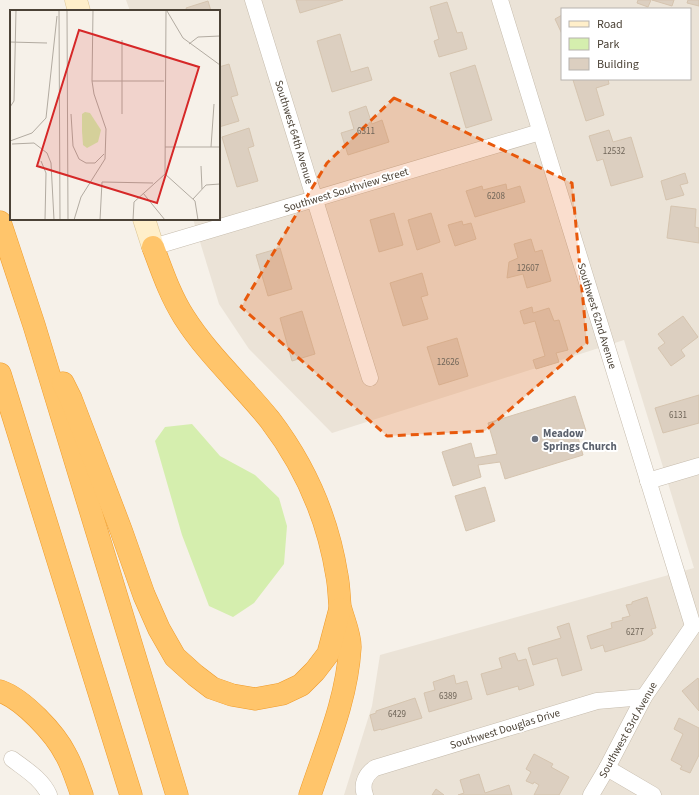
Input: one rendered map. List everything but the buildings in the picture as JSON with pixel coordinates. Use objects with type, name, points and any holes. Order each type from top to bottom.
[{"type":"highway","points":[[0,222],[34,324],[177,795]]},
{"type":"highway","points":[[153,247],[166,283],[184,317],[207,348],[270,421],[283,439],[304,474],[320,508],[332,548],[340,606],[350,646],[341,706],[310,795]]},
{"type":"highway","points":[[34,324],[71,399],[144,595],[159,629],[175,657],[212,688],[232,696],[255,699],[282,694],[301,685],[315,671],[328,654],[340,606]]},
{"type":"highway","points":[[0,374],[132,795]]},
{"type":"highway","points":[[0,691],[28,708],[50,733],[66,754],[82,795]]},
{"type":"main road","points":[[76,0],[79,10]]},
{"type":"main road","points":[[144,220],[153,247]]},
{"type":"street","name":"Southwest 64th Avenue","points":[[253,0],[370,378]]},
{"type":"street","name":"Southwest 62nd Avenue","points":[[500,0],[648,481],[696,626]]},
{"type":"street","name":"Southwest Southview Street","points":[[153,247],[540,132]]},
{"type":"street","points":[[648,481],[699,466]]},
{"type":"street","name":"Southwest 63rd Avenue","points":[[591,795],[607,768],[644,697],[696,626]]},
{"type":"street","name":"Southwest Douglas Drive","points":[[365,795],[363,785],[369,772],[375,768],[597,701],[644,697]]},
{"type":"street","points":[[12,759],[37,779],[49,795]]},
{"type":"street","points":[[607,768],[653,795]]},
{"type":"highlighted area","points":[[394,98],[572,183],[587,343],[485,431],[387,436],[241,307],[327,163]]},
{"type":"shaded area","points":[[126,0],[699,0],[699,795],[344,795],[372,706],[380,655],[694,568],[624,340],[332,433],[249,349],[219,304],[193,220],[220,220],[220,10],[130,10]]},
{"type":"green space","points":[[192,424],[220,456],[255,475],[279,498],[287,526],[284,564],[254,603],[233,617],[209,606],[182,535],[155,441],[165,427]]},
{"type":"place","name":"Meadow Springs Church","points":[[535,439]]}]
